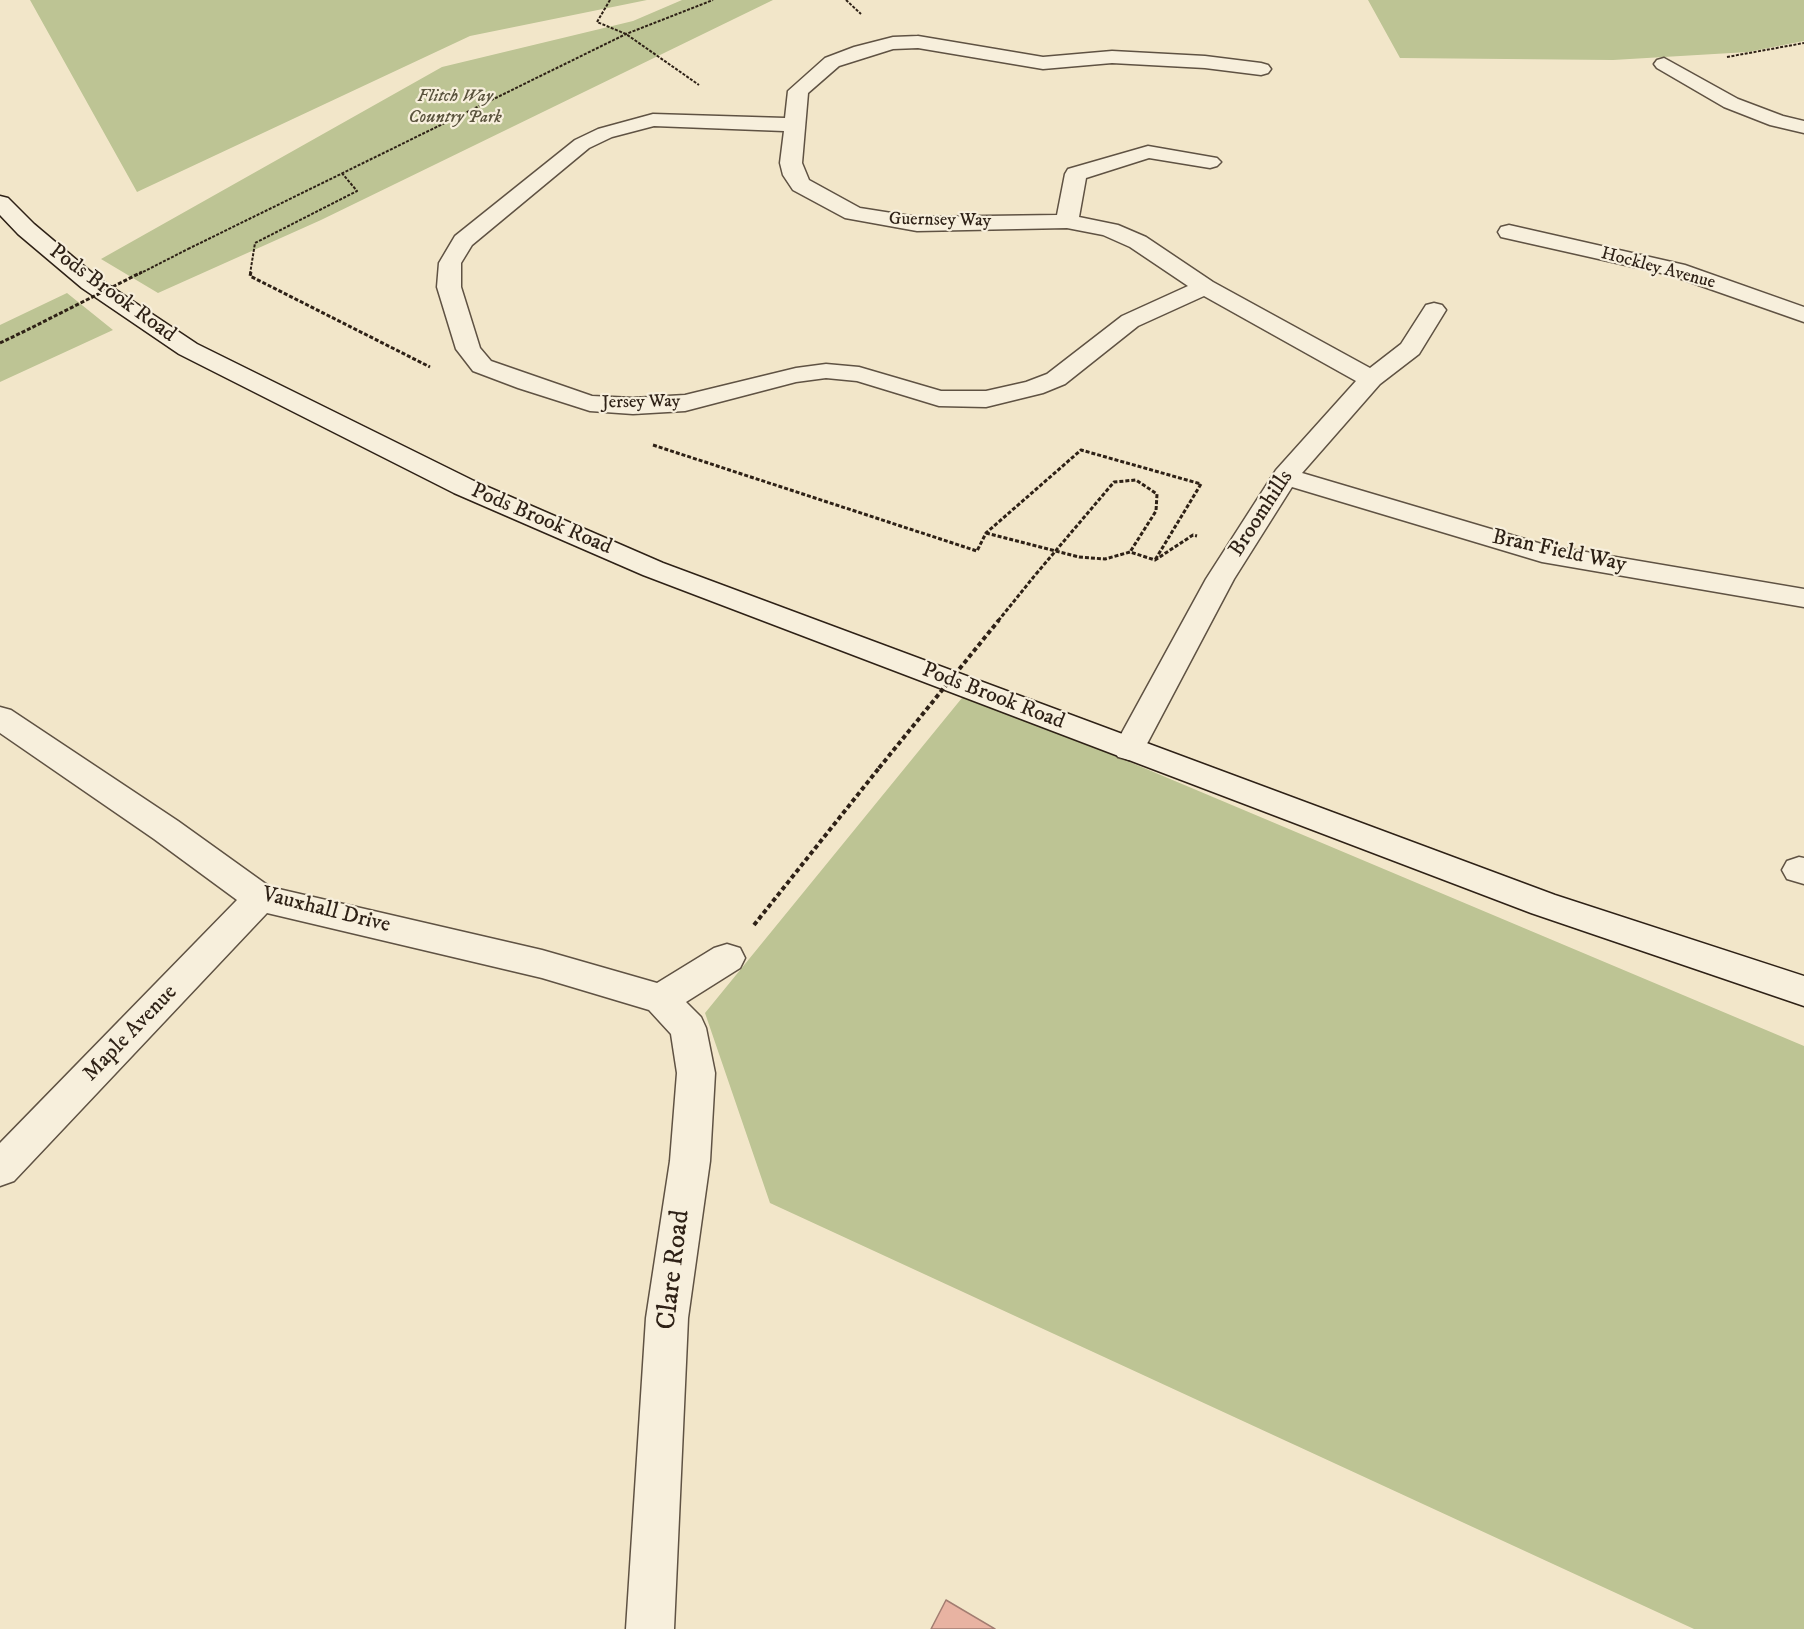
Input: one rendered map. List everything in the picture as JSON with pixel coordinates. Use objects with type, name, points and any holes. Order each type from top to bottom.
[{"type":"street","name":"Guernsey Way","points":[[1261,69],[1205,62],[1112,57],[1043,63],[918,42],[893,43],[861,51],[832,62],[798,91],[791,163],[794,175],[801,185],[853,213],[917,224],[1067,221],[1110,230],[1138,242],[1205,287],[1371,379]]},
{"type":"street","points":[[1664,64],[1731,103],[1777,121],[1804,127]]},
{"type":"street","name":"Jersey Way","points":[[796,125],[653,120],[605,133],[582,144],[463,241],[450,263],[449,287],[468,349],[482,366],[590,403],[633,406],[685,403],[796,375],[826,371],[859,374],[939,398],[986,399],[1035,388],[1056,379],[1130,321],[1205,287]]},
{"type":"street","points":[[1067,221],[1076,174],[1148,152],[1210,162]]},
{"type":"street","name":"Pods Brook Road","points":[[0,203],[26,229],[90,283],[188,350],[464,487],[653,569],[1129,749],[1543,904],[1804,991]]},
{"type":"street","name":"Hockley Avenue","points":[[1509,232],[1677,270],[1804,315]]},
{"type":"street","name":"Broomhills","points":[[1129,749],[1220,579],[1285,476],[1371,379],[1410,349],[1434,310]]},
{"type":"street","name":"Bran Field Way","points":[[1285,476],[1542,553],[1804,598]]},
{"type":"street","name":"Vauxhall Drive","points":[[0,718],[157,823],[260,898],[531,961],[661,999]]},
{"type":"street","name":"Maple Avenue","points":[[0,1169],[134,1032],[260,898]]},
{"type":"street","points":[[661,999],[728,958]]},
{"type":"street","name":"Clare Road","points":[[650,1629],[667,1318],[690,1161],[696,1073],[688,1029],[661,999]]},
{"type":"path","points":[[610,0],[597,22],[626,34],[699,85]]},
{"type":"path","points":[[0,343],[341,172],[626,34],[713,0]]},
{"type":"path","points":[[1664,64],[1739,56],[1804,43]]},
{"type":"path","points":[[341,172],[357,191],[255,243],[250,276],[437,370]]},
{"type":"path","points":[[650,444],[977,551],[986,533],[1081,450],[1201,484],[1155,560]]},
{"type":"path","points":[[728,958],[1036,574],[1054,552],[1114,482],[1136,480],[1157,494],[1156,511],[1130,552],[1105,559],[1054,552],[986,533]]},
{"type":"green space","points":[[30,0],[647,0],[470,36],[137,192]]},
{"type":"green space","name":"Flitch Way Country Park","points":[[682,0],[773,0],[321,220],[158,293],[101,259],[442,67],[633,21]]},
{"type":"green space","points":[[1368,0],[1804,0],[1804,41],[1748,52],[1613,60],[1400,58]]},
{"type":"green space","points":[[67,293],[113,330],[0,382],[0,325]]},
{"type":"green space","points":[[966,693],[1804,1046],[1804,1629],[1694,1629],[770,1203],[705,1013]]},
{"type":"building","points":[[946,1600],[995,1629],[931,1629]]}]
